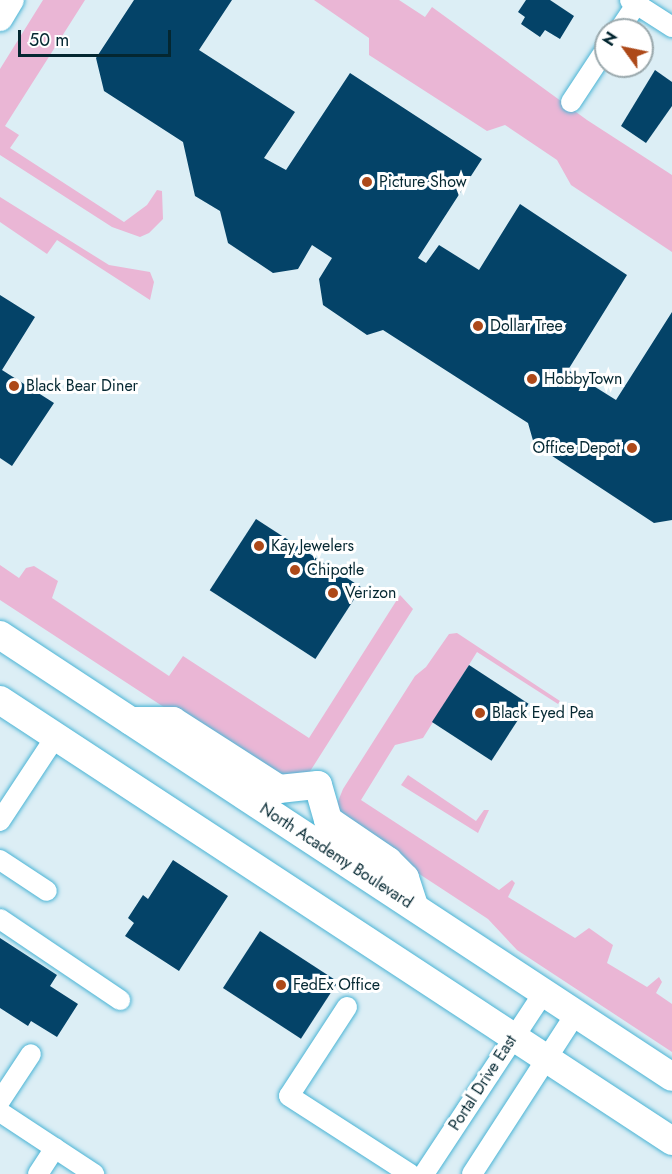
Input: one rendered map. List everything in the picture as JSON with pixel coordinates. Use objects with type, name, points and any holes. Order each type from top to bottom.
[{"type":"highway","name":"North Academy Boulevard","points":[[0,635],[672,1077]]},
{"type":"highway","points":[[0,700],[672,1141]]},
{"type":"highway","points":[[131,721],[173,721],[279,789],[318,785],[328,820],[388,861],[405,879],[414,906]]},
{"type":"main road","points":[[0,18],[11,0]]},
{"type":"street","points":[[626,18],[635,1],[672,27]]},
{"type":"street","points":[[571,102],[594,67]]},
{"type":"street","points":[[0,821],[56,736]]},
{"type":"street","points":[[0,860],[47,891]]},
{"type":"street","points":[[0,919],[120,999]]},
{"type":"street","name":"Portal Drive East","points":[[424,1174],[544,992]]},
{"type":"street","points":[[347,1007],[290,1095],[410,1174]]},
{"type":"street","points":[[472,1174],[576,1013]]},
{"type":"street","points":[[0,1101],[31,1054]]},
{"type":"street","points":[[0,1112],[94,1174]]},
{"type":"street","points":[[38,1174],[55,1148]]},
{"type":"shaded area","points":[[43,0],[85,0],[5,126],[19,135],[10,148],[124,222],[147,205],[157,190],[162,191],[163,219],[149,233],[140,237],[112,227],[0,155],[0,69]]},
{"type":"shaded area","points":[[314,0],[399,0],[425,17],[432,7],[587,120],[672,175],[672,252],[571,185],[557,160],[505,125],[487,131],[369,55],[369,38]]},
{"type":"shaded area","points":[[0,197],[109,265],[150,272],[154,282],[150,300],[57,240],[47,254],[0,222]]},
{"type":"shaded area","points":[[0,565],[19,578],[26,568],[34,566],[58,581],[52,598],[169,676],[183,656],[309,738],[400,595],[413,609],[309,773],[277,781],[0,600]]},
{"type":"shaded area","points":[[457,633],[560,701],[558,704],[477,652],[423,738],[395,745],[361,800],[499,890],[512,880],[515,883],[508,897],[575,938],[589,928],[613,945],[607,963],[647,987],[659,977],[662,982],[656,993],[672,1004],[672,1052],[517,950],[488,919],[343,824],[337,804],[343,789],[415,676],[426,667],[449,634]]},
{"type":"shaded area","points":[[408,775],[476,821],[484,810],[489,810],[478,833],[401,785]]},
{"type":"building","points":[[134,0],[232,0],[199,50],[295,112],[264,158],[286,170],[350,73],[482,159],[418,258],[426,263],[439,245],[479,270],[520,204],[627,275],[568,370],[616,400],[672,312],[672,520],[654,523],[534,444],[528,423],[383,330],[367,335],[323,305],[319,279],[332,258],[312,245],[298,269],[273,273],[228,243],[220,211],[195,196],[183,142],[104,91],[96,58]]},
{"type":"building","points":[[526,0],[550,0],[574,16],[560,39],[545,30],[540,37],[521,24],[525,17],[518,12]]},
{"type":"building","points":[[655,70],[672,82],[672,106],[646,143],[621,126],[650,78],[654,78]]},
{"type":"building","name":"Black Bear Diner","points":[[0,295],[35,317],[2,370],[54,403],[12,466],[0,458]]},
{"type":"building","points":[[256,519],[362,588],[315,659],[210,590]]},
{"type":"building","name":"Black Eyed Pea","points":[[469,665],[529,704],[492,761],[432,722]]},
{"type":"building","points":[[173,860],[228,896],[179,971],[125,936],[134,923],[128,918],[143,895],[148,899]]},
{"type":"building","name":"FedEx Office","points":[[260,931],[338,982],[301,1039],[223,988]]},
{"type":"building","points":[[0,938],[57,975],[50,986],[78,1004],[57,1037],[31,1021],[28,1026],[0,1008]]},
{"type":"place","name":"Picture Show","points":[[367,182]]},
{"type":"place","name":"Dollar Tree","points":[[478,326]]},
{"type":"place","name":"HobbyTown","points":[[532,379]]},
{"type":"place","name":"Black Bear Diner","points":[[14,386]]},
{"type":"place","name":"Office Depot","points":[[632,448]]},
{"type":"place","name":"Kay Jewelers","points":[[259,546]]},
{"type":"place","name":"Chipotle","points":[[295,570]]},
{"type":"place","name":"Verizon","points":[[333,593]]},
{"type":"place","name":"Black Eyed Pea","points":[[480,713]]},
{"type":"place","name":"FedEx Office","points":[[281,985]]}]
